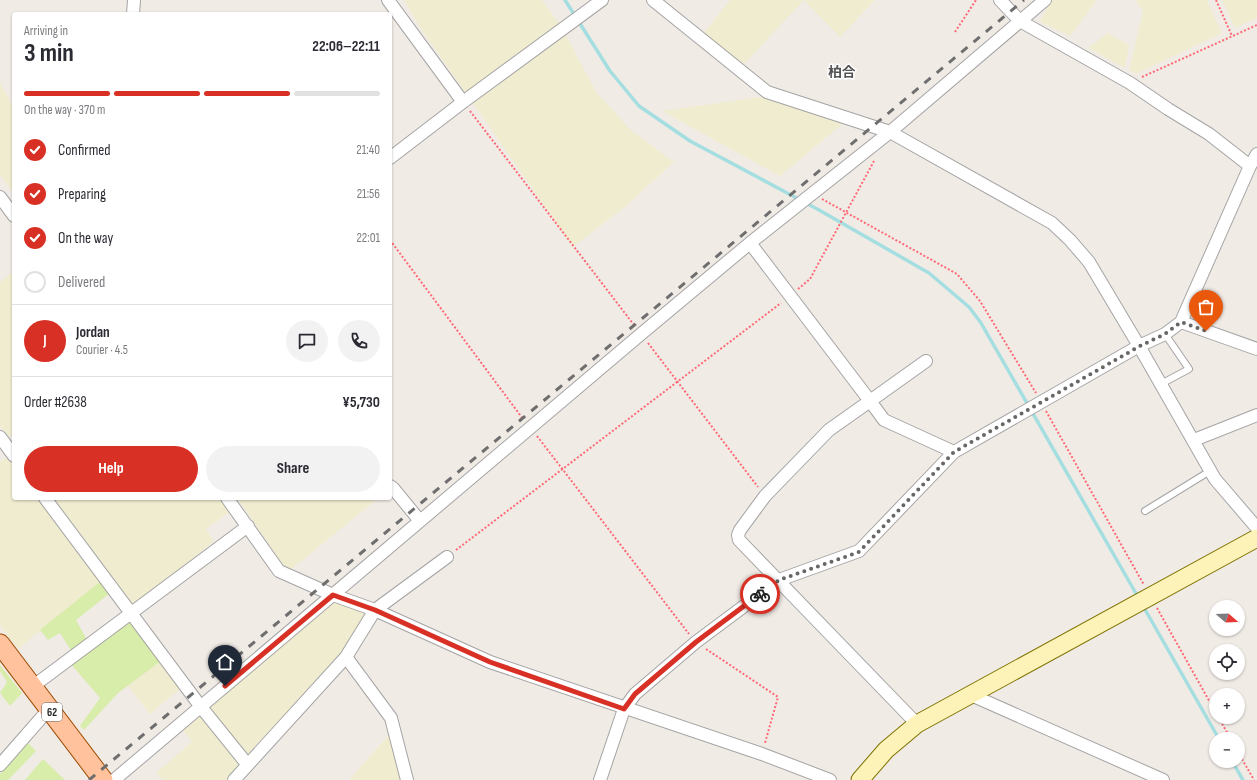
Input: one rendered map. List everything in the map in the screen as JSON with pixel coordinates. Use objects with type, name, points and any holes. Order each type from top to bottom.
[{"type":"main road","name":"62","points":[[0,644],[103,780]]},
{"type":"street","points":[[133,12],[134,0]]},
{"type":"street","points":[[388,0],[463,102]]},
{"type":"street","points":[[392,156],[463,102],[602,0]]},
{"type":"street","points":[[653,0],[767,92],[890,132],[1052,223],[1070,240],[1089,262],[1140,346],[1194,440],[1214,479],[1257,528]]},
{"type":"street","points":[[1000,0],[1020,21],[1130,83],[1168,109],[1209,134],[1253,166]]},
{"type":"street","points":[[114,780],[641,334],[750,243],[890,132],[1045,0]]},
{"type":"street","points":[[600,780],[624,709],[635,694],[696,642],[779,580],[859,552],[954,452],[1140,346],[1165,334],[1181,322],[1253,166],[1257,154]]},
{"type":"street","points":[[0,197],[12,213]]},
{"type":"street","points":[[750,243],[884,420],[954,452]]},
{"type":"street","points":[[1181,322],[1257,349]]},
{"type":"street","points":[[917,724],[739,540],[738,535],[740,530],[765,496],[829,430],[926,361]]},
{"type":"street","points":[[1194,440],[1257,415]]},
{"type":"street","points":[[0,437],[9,451]]},
{"type":"street","points":[[392,488],[420,521]]},
{"type":"street","points":[[46,500],[201,707],[247,764]]},
{"type":"street","points":[[228,500],[279,571],[333,595],[375,610],[490,662],[624,709],[762,754],[830,780]]},
{"type":"street","points":[[32,687],[132,614],[248,526]]},
{"type":"street","points":[[860,780],[886,750],[917,724],[969,694],[1151,597],[1257,538]]},
{"type":"street","points":[[234,780],[346,657],[375,610],[447,557]]},
{"type":"street","points":[[346,657],[391,718],[407,780]]},
{"type":"street","points":[[969,694],[1163,780]]},
{"type":"street","points":[[0,764],[49,709]]},
{"type":"lane","points":[[1161,384],[1190,369],[1165,334]]},
{"type":"lane","points":[[1145,511],[1210,471]]},
{"type":"path","points":[[955,32],[976,0]]},
{"type":"path","points":[[1216,0],[1232,36]]},
{"type":"path","points":[[1130,83],[1257,26]]},
{"type":"path","points":[[463,102],[765,496]]},
{"type":"path","points":[[447,557],[790,297],[810,279],[875,159]]},
{"type":"path","points":[[812,194],[957,274],[980,301],[1041,402],[1209,701]]},
{"type":"path","points":[[392,243],[530,428],[696,642],[778,697],[762,754]]},
{"type":"path","points":[[1245,764],[1254,780]]},
{"type":"shaded area","points":[[404,0],[542,0],[563,29],[596,92],[631,130],[674,162],[626,206],[573,247],[419,26]]},
{"type":"shaded area","points":[[730,0],[804,0],[744,64],[702,35]]},
{"type":"shaded area","points":[[804,0],[875,0],[840,37]]},
{"type":"shaded area","points":[[1052,0],[1097,0],[1070,36],[1040,22]]},
{"type":"shaded area","points":[[1135,0],[1207,0],[1222,33],[1136,74],[1129,70],[1143,11]]},
{"type":"shaded area","points":[[1222,0],[1257,0],[1257,18],[1235,28]]},
{"type":"shaded area","points":[[1108,33],[1129,45],[1125,68],[1088,48]]},
{"type":"shaded area","points":[[0,82],[12,105],[12,191],[0,175]]},
{"type":"shaded area","points":[[760,97],[845,122],[780,176],[662,111]]},
{"type":"shaded area","points":[[12,273],[12,435],[9,437],[0,426],[0,282]]},
{"type":"shaded area","points":[[8,456],[12,462],[12,500],[40,500],[101,581],[18,649],[0,625],[0,462]]},
{"type":"shaded area","points":[[52,500],[223,500],[231,511],[206,529],[214,541],[133,608]]},
{"type":"shaded area","points":[[238,500],[376,500],[288,572]]},
{"type":"shaded area","points":[[335,599],[371,612],[343,655],[233,780],[163,780],[156,773],[192,742],[183,730]]},
{"type":"shaded area","points":[[161,661],[181,688],[150,714],[128,686]]},
{"type":"shaded area","points":[[389,735],[402,780],[349,780]]},
{"type":"green space","points":[[101,581],[110,593],[76,620],[87,640],[72,652],[60,633],[48,640],[40,630]]},
{"type":"green space","points":[[132,621],[161,661],[118,693],[84,730],[80,726],[100,698],[71,664]]},
{"type":"green space","points":[[0,665],[22,693],[10,706],[0,693],[7,682],[0,671]]},
{"type":"green space","points":[[27,742],[36,751],[8,780],[0,780],[0,774]]},
{"type":"green space","points":[[43,759],[65,780],[25,780]]},
{"type":"waterway","points":[[565,0],[610,71],[639,106],[690,141],[819,210],[929,273],[969,307],[981,323],[1138,597]]},
{"type":"waterway","points":[[1143,606],[1215,732]]},
{"type":"waterway","points":[[1236,768],[1243,780]]},
{"type":"railway","points":[[89,780],[1024,0]]},
{"type":"way so far","points":[[760,594],[779,580],[859,552],[954,452],[1140,346],[1165,334],[1181,322],[1206,331]]},
{"type":"district","name":"柏合","points":[[842,72]]},
{"type":"route","points":[[225,686],[333,595],[375,610],[490,662],[624,709],[635,694],[696,642],[760,594]]}]
